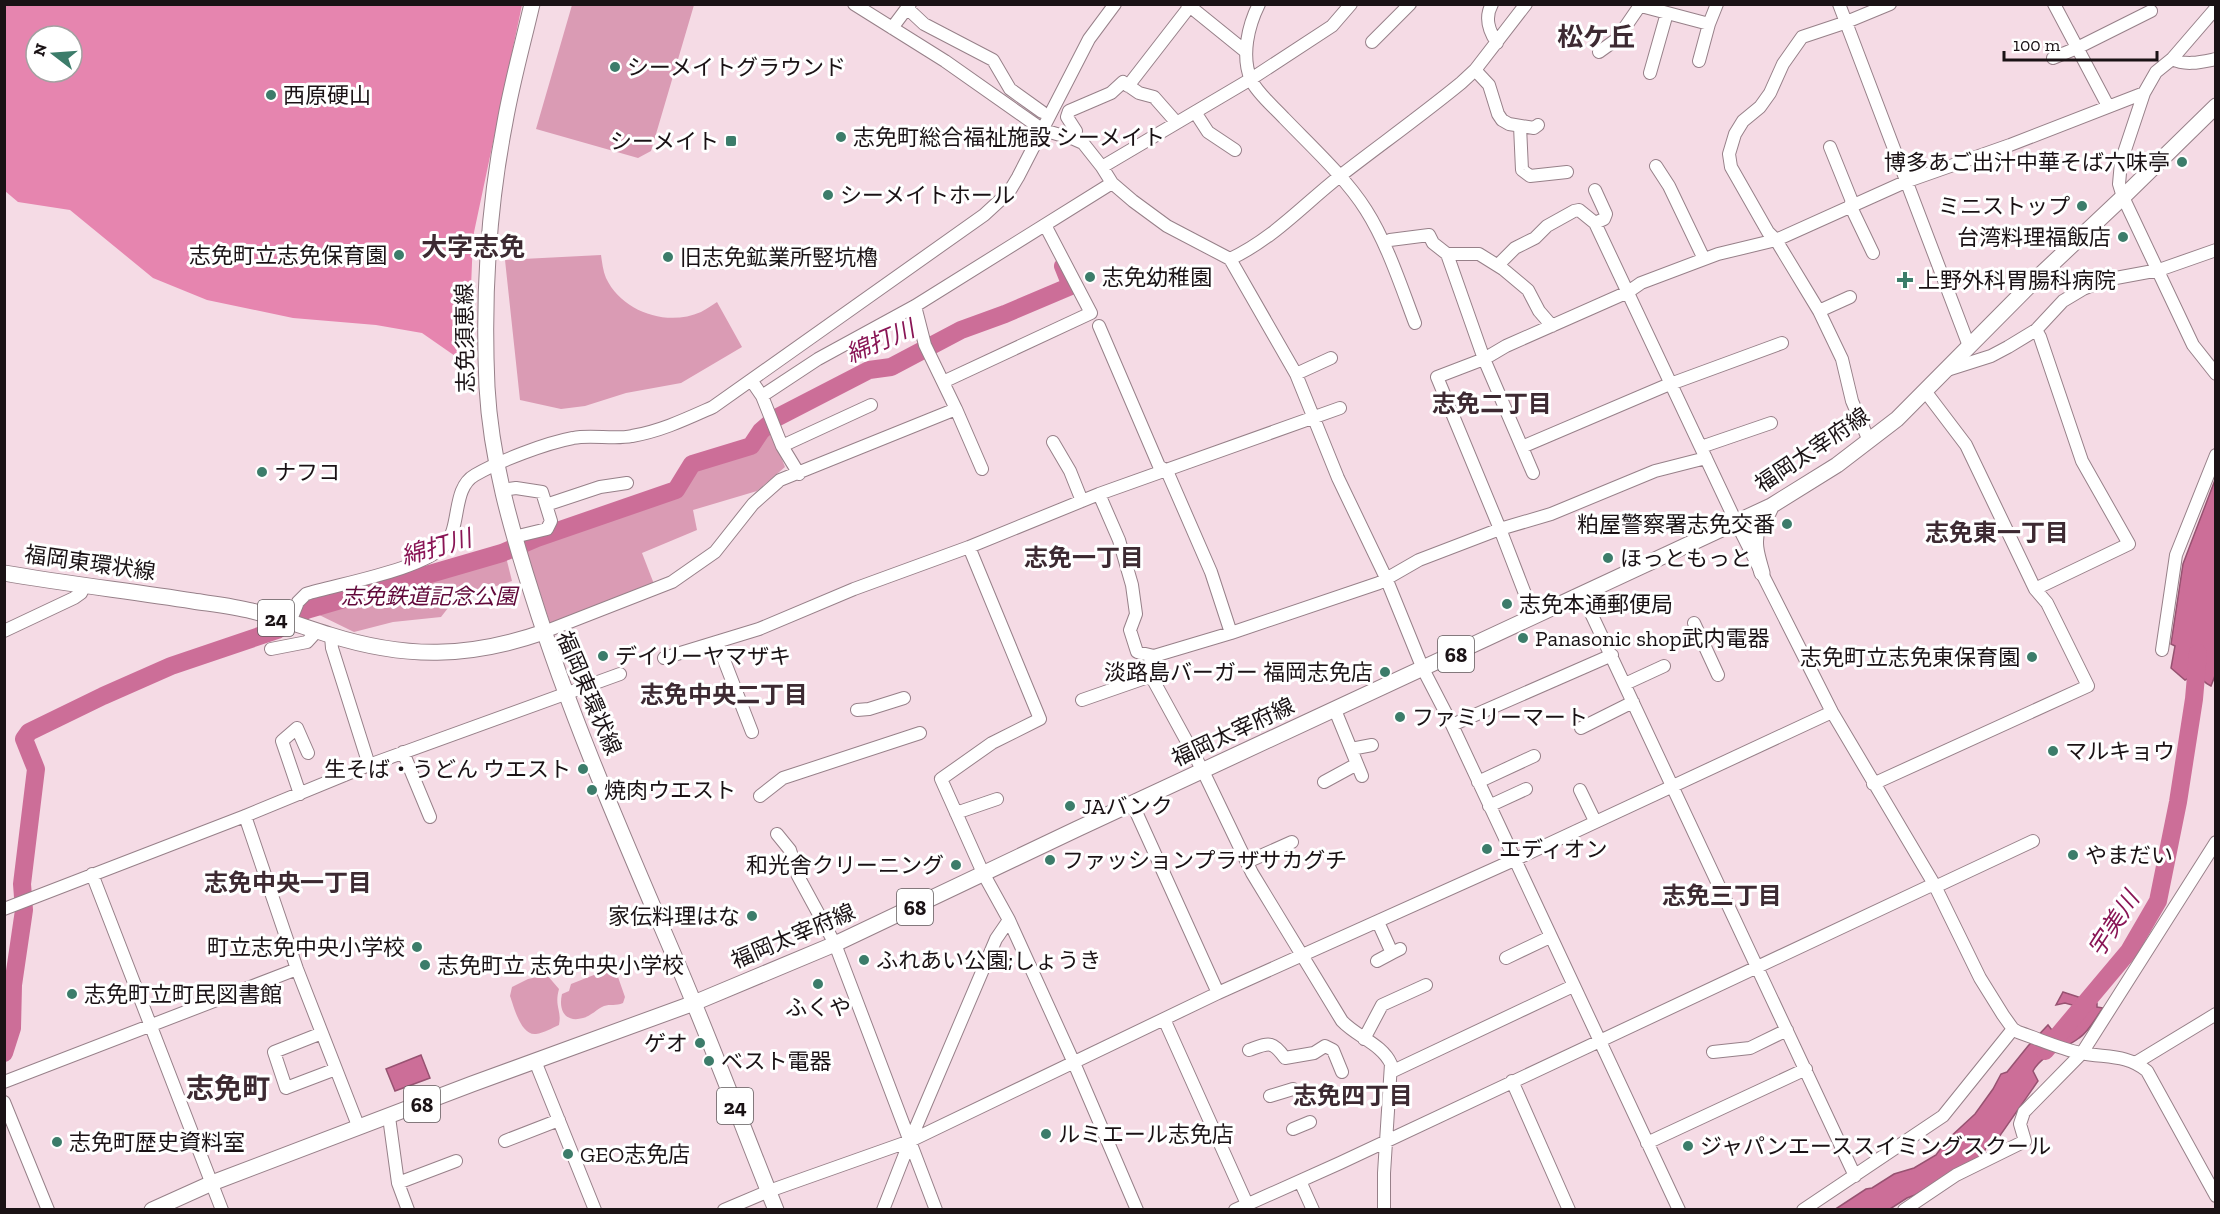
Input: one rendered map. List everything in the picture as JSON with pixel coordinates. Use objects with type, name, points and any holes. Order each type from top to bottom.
[{"type":"main road","name":"志免須恵線","points":[[532,4],[505,121],[487,250],[487,389],[502,490],[514,537],[544,632]]},
{"type":"main road","name":"福岡太宰府線","points":[[152,1209],[535,1061],[694,1003],[835,944],[1132,803],[1771,506],[1830,470],[1897,419],[2036,279],[2216,106]]},
{"type":"main road","points":[[1762,573],[1755,545],[1758,529],[1771,506]]},
{"type":"main road","name":"福岡東環状線","points":[[4,573],[122,589],[252,611],[388,650],[430,653],[467,651],[510,643],[544,632],[565,693],[630,857],[694,1003],[776,1209]]},
{"type":"street","points":[[854,4],[945,61],[1043,130],[1083,143],[1102,166],[1112,183],[1167,226],[1230,259],[1296,374],[1338,478],[1386,578],[1423,669],[1452,725],[1679,1209]]},
{"type":"street","points":[[290,622],[298,602],[306,594],[384,573],[439,552],[448,542],[454,528],[461,494],[473,476],[537,448],[575,437],[630,437],[671,426],[713,407],[984,215],[1009,192],[1089,39],[1115,4]]},
{"type":"street","points":[[1259,4],[1253,17],[1245,51],[1251,79],[1263,97],[1366,209],[1384,243],[1415,323]]},
{"type":"street","points":[[1102,166],[1251,79],[1332,26],[1351,4]]},
{"type":"street","points":[[1372,42],[1410,4]]},
{"type":"street","points":[[1492,4],[1488,20],[1490,33],[1497,43]]},
{"type":"street","points":[[1230,259],[1251,249],[1278,230],[1339,177],[1423,114],[1474,70],[1526,4]]},
{"type":"street","points":[[1699,61],[1717,4]]},
{"type":"street","points":[[1839,4],[1844,23],[1969,346]]},
{"type":"street","points":[[1869,441],[1852,401],[1842,359],[1819,311],[1776,240],[1768,232],[1731,167],[1729,153],[1735,134],[1743,121],[1760,107],[1770,93],[1783,64],[1802,37],[1890,4]]},
{"type":"street","points":[[2054,4],[2108,105]]},
{"type":"street","points":[[1128,86],[1189,5],[1245,51]]},
{"type":"street","points":[[1599,52],[1617,39],[1641,5],[1709,24]]},
{"type":"street","points":[[892,28],[909,7],[924,24],[995,58],[1010,89],[1042,112]]},
{"type":"street","points":[[2216,8],[2172,59],[2156,72],[2144,93],[2121,162],[2119,184],[2193,345],[2216,374]]},
{"type":"street","points":[[2053,58],[2151,11]]},
{"type":"street","points":[[1650,74],[1667,13]]},
{"type":"street","points":[[2172,59],[2179,63],[2216,59]]},
{"type":"street","points":[[1474,70],[1489,85],[1498,114],[1503,120],[1520,126],[1534,128],[1538,125]]},
{"type":"street","points":[[1074,139],[1076,130],[1066,117],[1069,111],[1111,93],[1123,82],[1139,93],[1154,97],[1176,122]]},
{"type":"street","points":[[1534,617],[1437,377],[1484,359],[1506,346],[1628,292],[1641,283],[1704,260],[1776,240],[1905,182],[2010,145],[2108,105],[2144,93]]},
{"type":"street","points":[[1195,112],[1208,132],[1235,150]]},
{"type":"street","points":[[1520,126],[1522,170],[1530,176],[1567,171]]},
{"type":"street","points":[[1830,147],[1873,253]]},
{"type":"street","points":[[1656,166],[1669,186],[1704,260]]},
{"type":"street","points":[[762,396],[818,359],[915,306],[1112,183]]},
{"type":"street","points":[[1595,190],[1606,214],[1604,219],[1595,223]]},
{"type":"street","points":[[1498,265],[1515,248],[1535,238],[1547,226],[1574,211],[1579,210],[1595,223],[1736,522],[1832,712],[1935,886],[1980,978],[2016,1031],[2078,1053],[2137,1062],[2147,1071],[2216,1196]]},
{"type":"street","points":[[943,382],[1091,313],[1045,225]]},
{"type":"street","points":[[1384,243],[1390,240],[1428,235],[1433,243],[1447,254],[1484,359],[1533,473]]},
{"type":"street","points":[[1946,370],[1991,356],[2036,330],[2063,301],[2083,289],[2105,280],[2159,270],[2216,250]]},
{"type":"street","points":[[1447,254],[1479,254],[1498,265],[1528,290],[1539,311],[1552,326]]},
{"type":"street","points":[[1819,311],[1850,297]]},
{"type":"street","points":[[915,306],[925,345],[982,469]]},
{"type":"street","points":[[1099,326],[1159,466],[1167,471],[1211,572],[1231,633]]},
{"type":"street","points":[[2035,589],[2129,544],[2082,461],[2036,330]]},
{"type":"street","points":[[1522,447],[1671,384],[1782,342]]},
{"type":"street","points":[[1296,374],[1331,358]]},
{"type":"street","points":[[751,380],[762,396],[782,446],[799,474]]},
{"type":"street","points":[[1873,784],[2088,686],[2047,603],[2035,589],[1966,445],[1924,391]]},
{"type":"street","points":[[782,446],[871,405]]},
{"type":"street","points":[[664,658],[759,629],[854,589],[969,547],[1099,494],[1340,408]]},
{"type":"street","points":[[544,632],[675,580],[715,552],[753,504],[775,483],[956,409]]},
{"type":"street","points":[[1099,494],[1119,540],[1132,585],[1136,614],[1130,630],[1137,652],[1154,656],[1231,633],[1379,583],[1419,560],[1500,529],[1551,514],[1704,453],[1771,423]]},
{"type":"street","points":[[1053,442],[1070,471],[1082,501]]},
{"type":"street","points":[[2162,650],[2176,555],[2216,455]]},
{"type":"street","points":[[546,505],[600,487],[627,483]]},
{"type":"street","points":[[502,490],[516,488],[542,492],[551,521],[547,529],[514,537]]},
{"type":"street","points":[[969,547],[1040,719],[992,743],[941,779],[983,873],[1009,920],[1137,1209]]},
{"type":"street","points":[[4,631],[74,598],[81,593],[85,585]]},
{"type":"street","points":[[1582,594],[1856,1176]]},
{"type":"street","points":[[1694,622],[1718,675]]},
{"type":"street","points":[[271,649],[307,642],[324,633],[332,648],[369,765]]},
{"type":"street","points":[[717,642],[752,732]]},
{"type":"street","points":[[1452,725],[1612,655]]},
{"type":"street","points":[[1154,656],[1150,662],[1151,676],[1203,771],[1247,862],[1342,1021],[1352,1031],[1388,1056],[1391,1072],[1384,1209]]},
{"type":"street","points":[[1625,684],[1664,666]]},
{"type":"street","points":[[4,909],[245,816],[369,765],[620,674]]},
{"type":"street","points":[[1082,700],[1151,676]]},
{"type":"street","points":[[858,710],[869,710],[904,698]]},
{"type":"street","points":[[1581,728],[1633,702]]},
{"type":"street","points":[[1335,710],[1362,776]]},
{"type":"street","points":[[724,1209],[910,1141],[1218,993],[1514,860],[1832,712]]},
{"type":"street","points":[[300,794],[282,741],[297,728],[308,753]]},
{"type":"street","points":[[760,796],[783,778],[920,733]]},
{"type":"street","points":[[1351,749],[1372,745]]},
{"type":"street","points":[[404,752],[430,817]]},
{"type":"street","points":[[1478,782],[1534,756]]},
{"type":"street","points":[[1324,782],[1357,764]]},
{"type":"street","points":[[1489,806],[1526,789]]},
{"type":"street","points":[[1580,790],[1595,822]]},
{"type":"street","points":[[956,813],[997,799]]},
{"type":"street","points":[[1132,803],[1218,993]]},
{"type":"street","points":[[245,816],[297,969],[359,1128]]},
{"type":"street","points":[[777,834],[790,850],[798,876],[835,944],[936,1209]]},
{"type":"street","points":[[1235,1209],[2033,841]]},
{"type":"street","points":[[1247,862],[1293,842]]},
{"type":"street","points":[[1904,1209],[1956,1175],[2025,1141],[2020,1124],[2024,1112],[2078,1053],[2216,842]]},
{"type":"street","points":[[92,874],[222,1209]]},
{"type":"street","points":[[883,1209],[996,939],[1009,920]]},
{"type":"street","points":[[1377,961],[1396,951],[1378,922]]},
{"type":"street","points":[[1506,958],[1550,937]]},
{"type":"street","points":[[6,1084],[297,969]]},
{"type":"street","points":[[1364,1039],[1383,1005],[1426,984]]},
{"type":"street","points":[[1391,1072],[1573,986]]},
{"type":"street","points":[[2137,1062],[2216,1014]]},
{"type":"street","points":[[1164,1019],[1247,1204]]},
{"type":"street","points":[[1713,1052],[1750,1048],[1787,1030]]},
{"type":"street","points":[[1803,1209],[1856,1176],[1943,1116],[2016,1031]]},
{"type":"street","points":[[322,1033],[274,1052],[286,1088],[336,1069]]},
{"type":"street","points":[[1249,1050],[1268,1044],[1275,1046],[1286,1058],[1314,1053],[1325,1046],[1333,1050],[1342,1072]]},
{"type":"street","points":[[535,1061],[595,1209]]},
{"type":"street","points":[[1647,1143],[1806,1070]]},
{"type":"street","points":[[1512,1082],[1569,1209]]},
{"type":"street","points":[[1270,1096],[1293,1089]]},
{"type":"street","points":[[4,1102],[48,1209]]},
{"type":"street","points":[[389,1117],[398,1183],[408,1209]]},
{"type":"street","points":[[506,1141],[559,1120]]},
{"type":"street","points":[[1293,1130],[1310,1122]]},
{"type":"street","points":[[398,1183],[456,1161]]},
{"type":"street","points":[[1300,1181],[1313,1209]]},
{"type":"green space","name":"シーメイトグラウンド","points":[[572,5],[694,5],[651,151],[638,158],[536,129]]},
{"type":"green space","points":[[601,255],[605,275],[613,290],[634,308],[660,317],[674,318],[701,312],[717,302],[742,347],[681,383],[626,393],[585,406],[561,409],[520,400],[505,260]]},
{"type":"green space","name":"志免鉄道記念公園","points":[[769,426],[785,467],[757,491],[693,510],[697,530],[642,553],[654,584],[550,623],[522,539],[680,492],[694,464],[757,444]]},
{"type":"green space","name":"志免鉄道記念公園","points":[[504,549],[512,581],[455,599],[441,617],[393,622],[354,632],[309,610]]},
{"type":"green space","points":[[612,960],[625,997],[623,1003],[604,1006],[583,1018],[568,1017],[562,1010],[562,994],[569,991],[571,984],[604,971],[602,964]]},
{"type":"green space","points":[[547,975],[559,989],[557,1000],[559,1025],[542,1033],[531,1033],[522,1026],[516,1013],[510,996],[512,987],[528,979]]},
{"type":"shaded area","points":[[4,5],[522,5],[473,237],[468,365],[422,333],[376,325],[293,318],[207,300],[153,278],[70,210],[18,202],[5,191]]},
{"type":"shaded area","points":[[2215,480],[2216,673],[2211,686],[2195,676],[2185,680],[2171,668],[2175,646],[2171,644],[2183,564]]},
{"type":"shaded area","points":[[2063,992],[2097,1003],[2097,1007],[2103,1008],[2083,1035],[2037,1065],[2033,1071],[2038,1081],[1999,1137],[1988,1144],[1983,1154],[1975,1161],[1890,1209],[1834,1210],[1866,1189],[1872,1188],[1894,1174],[1914,1168],[1936,1155],[1947,1140],[1975,1114],[2001,1074],[2007,1072],[2048,1025],[2055,1034],[2062,1033],[2077,1016],[2076,1006],[2065,1003],[2056,1005]]},
{"type":"shaded area","points":[[421,1055],[430,1078],[395,1091],[386,1069]]},
{"type":"waterway","name":"綿打川","points":[[4,1053],[12,1028],[13,985],[24,910],[22,884],[36,769],[24,739],[29,732],[171,666],[277,630],[306,610],[502,553],[537,538],[676,490],[692,464],[751,446],[761,431],[776,418],[869,370],[891,367],[961,330],[1071,286],[1063,266]]},
{"type":"waterway","name":"宇美川","points":[[2045,1051],[2129,951],[2158,901],[2178,802],[2194,699],[2198,653]]},
{"type":"place","name":"シーメイトグラウンド","points":[[615,67]]},
{"type":"place","name":"西原硬山","points":[[271,95]]},
{"type":"place","name":"志免町総合福祉施設 シーメイト","points":[[841,137]]},
{"type":"place","name":"シーメイト","points":[[731,141]]},
{"type":"place","name":"博多あご出汁中華そば六味亭","points":[[2182,162]]},
{"type":"place","name":"シーメイトホール","points":[[828,195]]},
{"type":"place","name":"ミニストップ","points":[[2082,206]]},
{"type":"place","name":"台湾料理福飯店","points":[[2123,237]]},
{"type":"place","name":"志免町立志免保育園","points":[[399,255]]},
{"type":"place","name":"旧志免鉱業所竪坑櫓","points":[[668,257]]},
{"type":"place","name":"志免幼稚園","points":[[1090,277]]},
{"type":"place","name":"上野外科胃腸科病院","points":[[1905,280]]},
{"type":"place","name":"ナフコ","points":[[262,472]]},
{"type":"place","name":"粕屋警察署志免交番","points":[[1787,524]]},
{"type":"place","name":"ほっともっと","points":[[1608,558]]},
{"type":"place","name":"志免本通郵便局","points":[[1507,604]]},
{"type":"place","name":"Panasonic shop武内電器","points":[[1523,638]]},
{"type":"place","name":"デイリーヤマザキ","points":[[603,656]]},
{"type":"place","name":"志免町立志免東保育園","points":[[2032,657]]},
{"type":"place","name":"淡路島バーガー 福岡志免店","points":[[1385,672]]},
{"type":"place","name":"ファミリーマート","points":[[1400,717]]},
{"type":"place","name":"マルキョウ","points":[[2053,751]]},
{"type":"place","name":"生そば・うどん ウエスト","points":[[583,769]]},
{"type":"place","name":"焼肉ウエスト","points":[[592,790]]},
{"type":"place","name":"JAバンク","points":[[1070,806]]},
{"type":"place","name":"エディオン","points":[[1487,849]]},
{"type":"place","name":"やまだい","points":[[2073,855]]},
{"type":"place","name":"ファッションプラザサカグチ","points":[[1050,860]]},
{"type":"place","name":"和光舎クリーニング","points":[[956,865]]},
{"type":"place","name":"家伝料理はな","points":[[752,916]]},
{"type":"place","name":"町立志免中央小学校","points":[[417,947]]},
{"type":"place","name":"ふれあい公園;しょうき","points":[[864,960]]},
{"type":"place","name":"志免町立 志免中央小学校","points":[[425,965]]},
{"type":"place","name":"ふくや","points":[[818,984]]},
{"type":"place","name":"志免町立町民図書館","points":[[72,994]]},
{"type":"place","name":"ゲオ","points":[[700,1043]]},
{"type":"place","name":"ベスト電器","points":[[709,1061]]},
{"type":"place","name":"ルミエール志免店","points":[[1046,1134]]},
{"type":"place","name":"志免町歴史資料室","points":[[57,1142]]},
{"type":"place","name":"ジャパンエーススイミングスクール","points":[[1688,1146]]},
{"type":"place","name":"GEO志免店","points":[[568,1154]]},
{"type":"district","name":"松ケ丘","points":[[1596,37]]},
{"type":"district","name":"大字志免","points":[[473,247]]},
{"type":"district","name":"志免二丁目","points":[[1492,403]]},
{"type":"district","name":"志免東一丁目","points":[[1997,532]]},
{"type":"district","name":"志免一丁目","points":[[1084,557]]},
{"type":"district","name":"志免中央二丁目","points":[[724,694]]},
{"type":"district","name":"志免中央一丁目","points":[[288,882]]},
{"type":"district","name":"志免三丁目","points":[[1722,895]]},
{"type":"district","name":"志免町","points":[[228,1088]]},
{"type":"district","name":"志免四丁目","points":[[1353,1095]]}]
